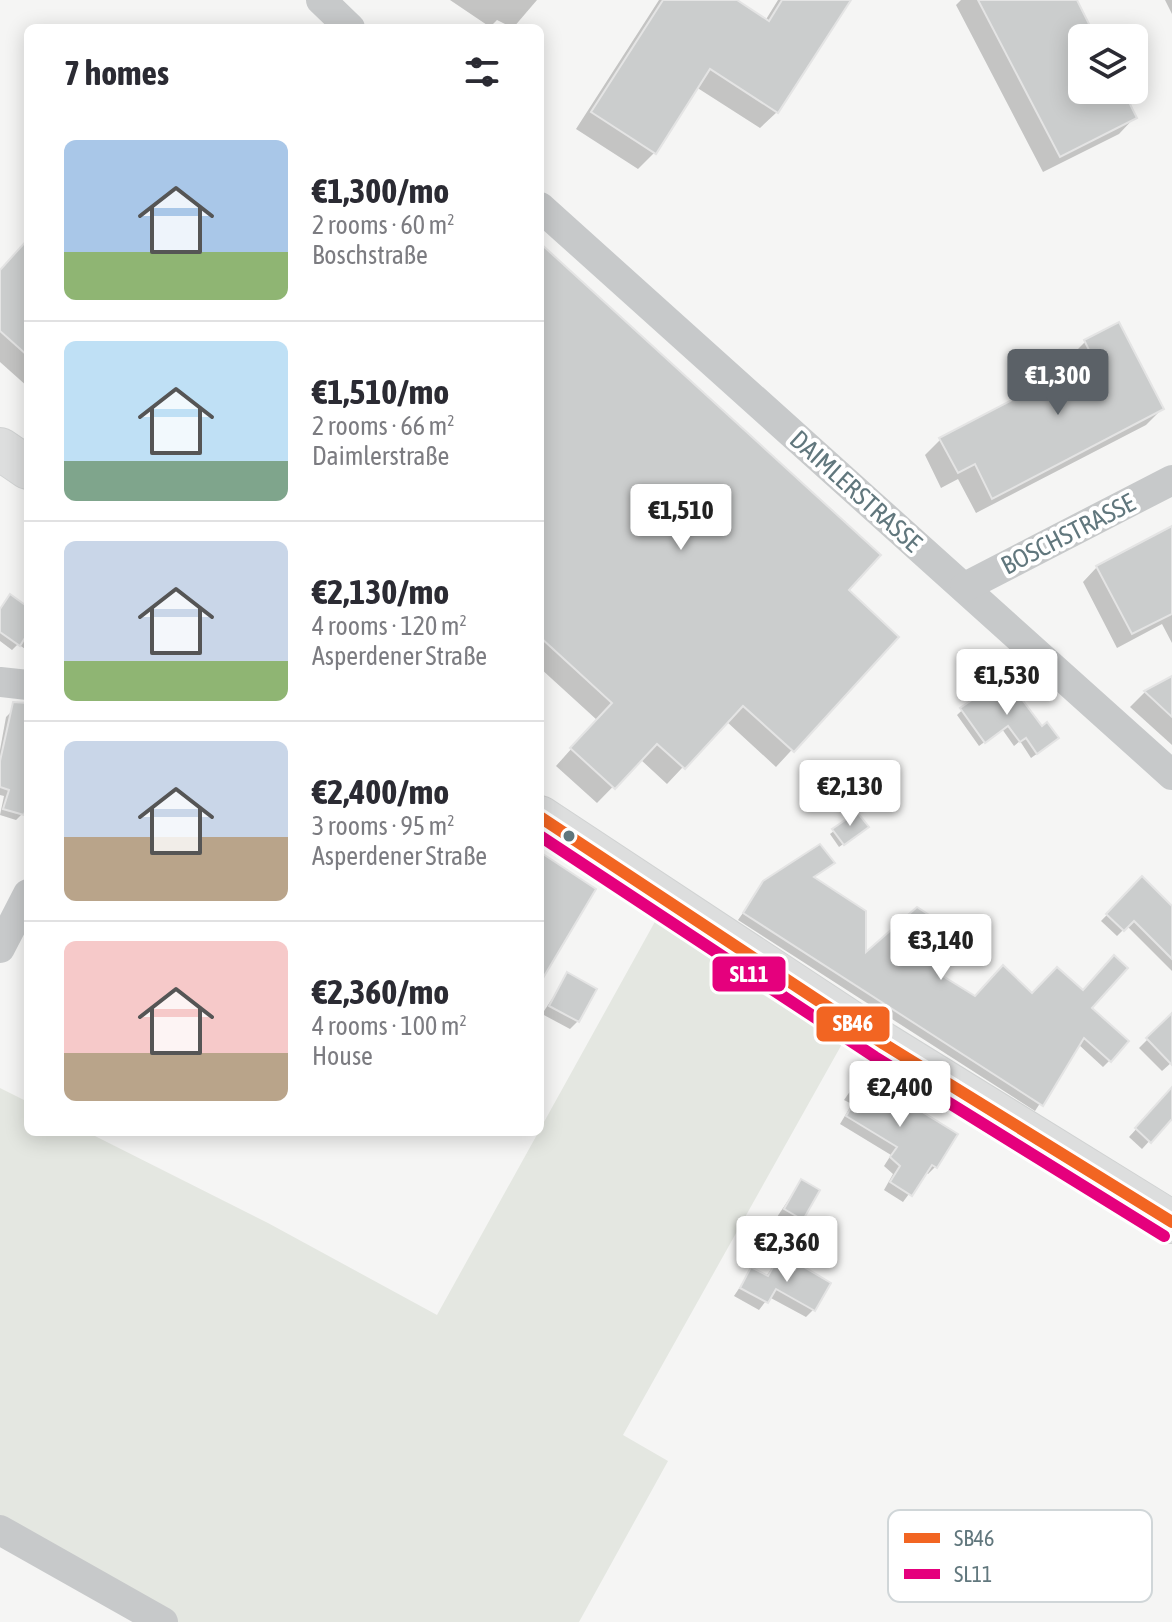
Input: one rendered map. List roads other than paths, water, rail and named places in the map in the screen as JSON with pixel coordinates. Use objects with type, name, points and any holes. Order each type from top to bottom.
[{"type":"main road","points":[[0,449],[24,465]]},
{"type":"main road","points":[[544,820],[884,1044],[1172,1222]]},
{"type":"street","points":[[321,0],[346,24]]},
{"type":"street","name":"DAIMLERSTRASSE","points":[[544,211],[1172,775]]},
{"type":"street","name":"BOSCHSTRASSE","points":[[965,587],[1172,480]]},
{"type":"street","points":[[0,682],[24,685]]},
{"type":"street","points":[[0,948],[24,902]]},
{"type":"street","points":[[0,1530],[163,1622]]}]
